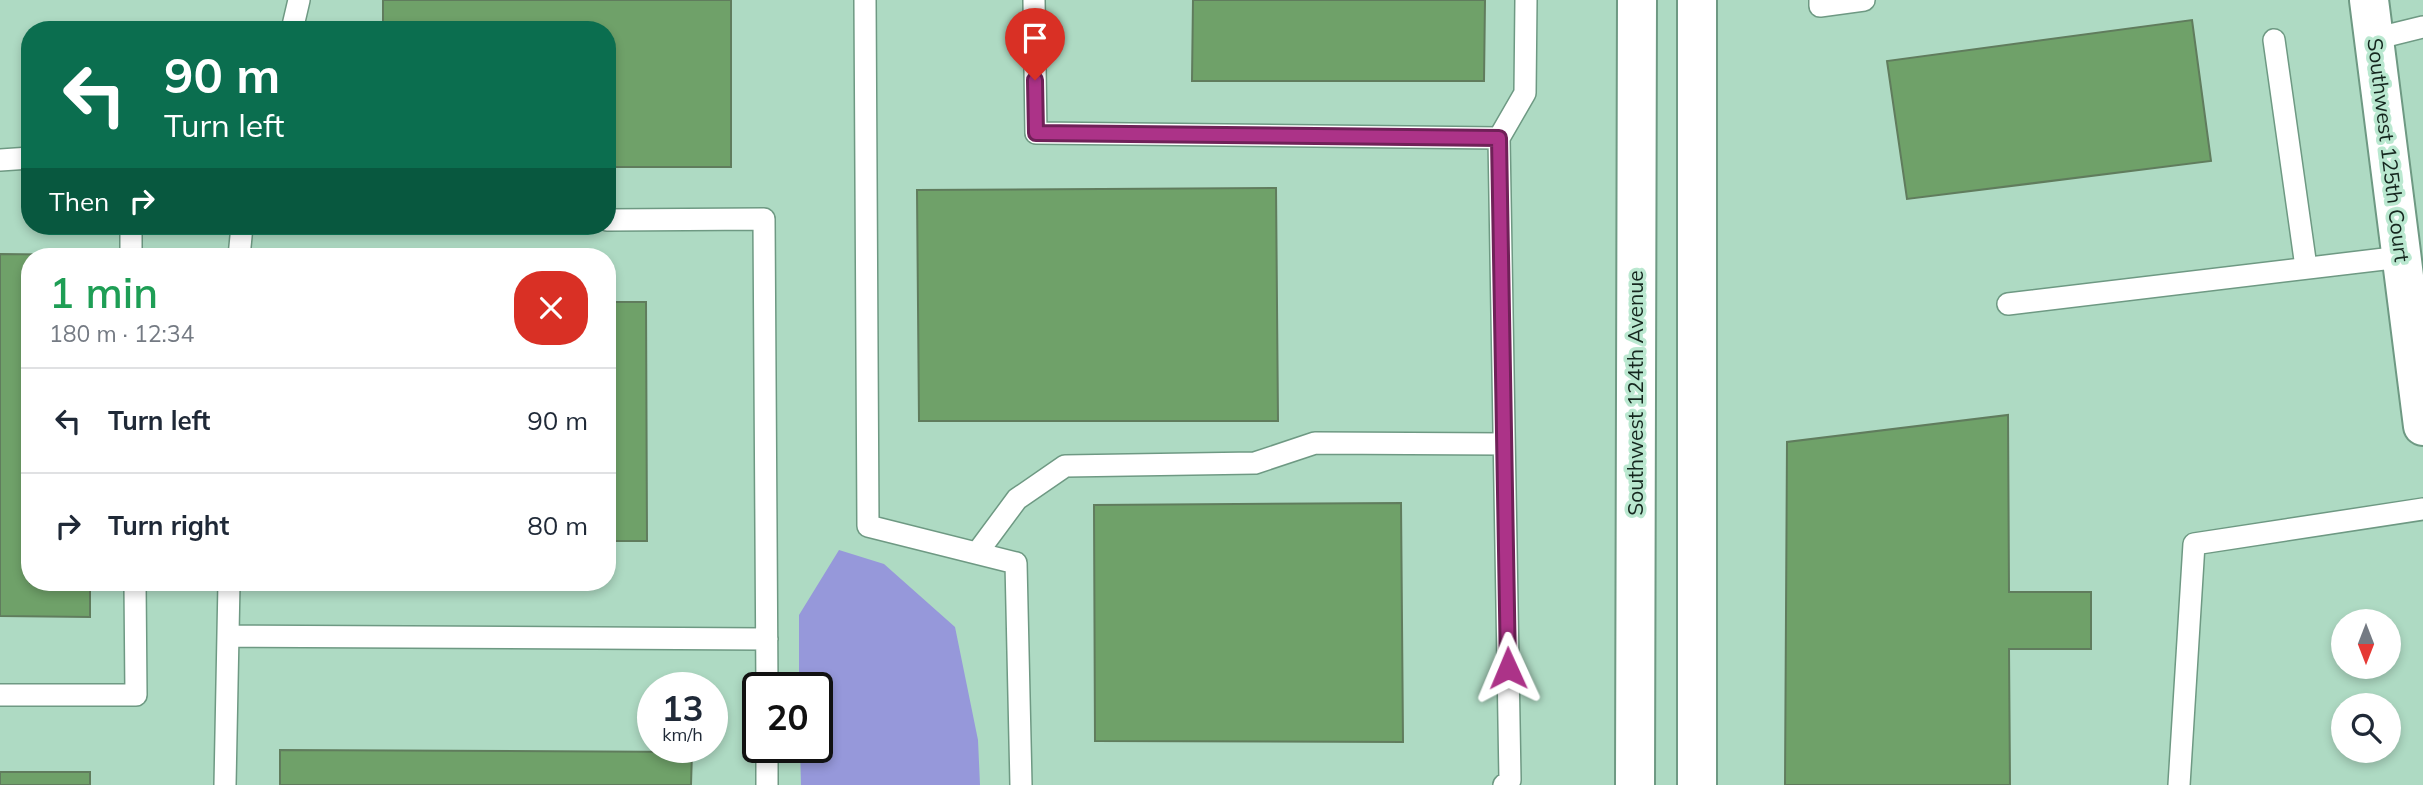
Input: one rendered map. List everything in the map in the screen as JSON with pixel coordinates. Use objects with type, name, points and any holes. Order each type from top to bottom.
[{"type":"main road","name":"Southwest 124th Avenue","points":[[1635,785],[1637,0]]},
{"type":"main road","points":[[1697,0],[1697,785]]},
{"type":"main road","name":"Southwest 125th Court","points":[[2369,0],[2401,257],[2417,339],[2423,426]]},
{"type":"lane","points":[[294,21],[299,0]]},
{"type":"lane","points":[[864,0],[868,526],[1016,563],[1021,785]]},
{"type":"lane","points":[[1034,0],[1036,133],[1499,138]]},
{"type":"lane","points":[[1504,785],[1510,780],[1499,138],[1525,93],[1526,0]]},
{"type":"lane","points":[[1820,0],[1820,6],[1864,0]]},
{"type":"lane","points":[[2374,39],[2423,27]]},
{"type":"lane","points":[[2274,40],[2306,267]]},
{"type":"lane","points":[[0,160],[21,159]]},
{"type":"lane","points":[[616,220],[764,219],[767,672]]},
{"type":"lane","points":[[2008,304],[2401,257]]},
{"type":"lane","points":[[977,553],[1017,499],[1065,466],[1255,463],[1315,443],[1504,444]]},
{"type":"lane","points":[[2179,785],[2194,544],[2423,509]]},
{"type":"lane","points":[[0,695],[136,695],[135,591]]},
{"type":"lane","points":[[225,785],[229,591]]},
{"type":"lane","points":[[228,636],[767,639]]},
{"type":"lane","points":[[767,763],[767,785]]},
{"type":"shaded area","points":[[839,550],[884,564],[955,627],[978,740],[980,785],[801,785],[800,763],[833,763],[833,672],[799,672],[799,615]]},
{"type":"building","points":[[383,0],[731,0],[731,167],[616,167],[616,21],[383,21]]},
{"type":"building","points":[[1193,0],[1485,0],[1484,81],[1192,81]]},
{"type":"building","points":[[2192,20],[2211,161],[1907,199],[1887,61]]},
{"type":"building","points":[[1276,188],[1278,421],[919,421],[917,190]]},
{"type":"building","points":[[0,254],[21,254],[21,591],[90,591],[90,617],[0,616]]},
{"type":"building","points":[[616,302],[646,302],[647,541],[616,541]]},
{"type":"building","points":[[2008,415],[2009,592],[2091,592],[2091,649],[2009,649],[2010,785],[1785,785],[1787,442]]},
{"type":"building","points":[[1401,503],[1403,742],[1095,741],[1094,505]]},
{"type":"building","points":[[280,750],[637,752],[637,763],[692,763],[691,785],[280,785]]},
{"type":"building","points":[[0,772],[90,772],[90,785],[0,785]]},
{"type":"route","points":[[1035,80],[1036,133],[1499,138],[1508,668]]}]
